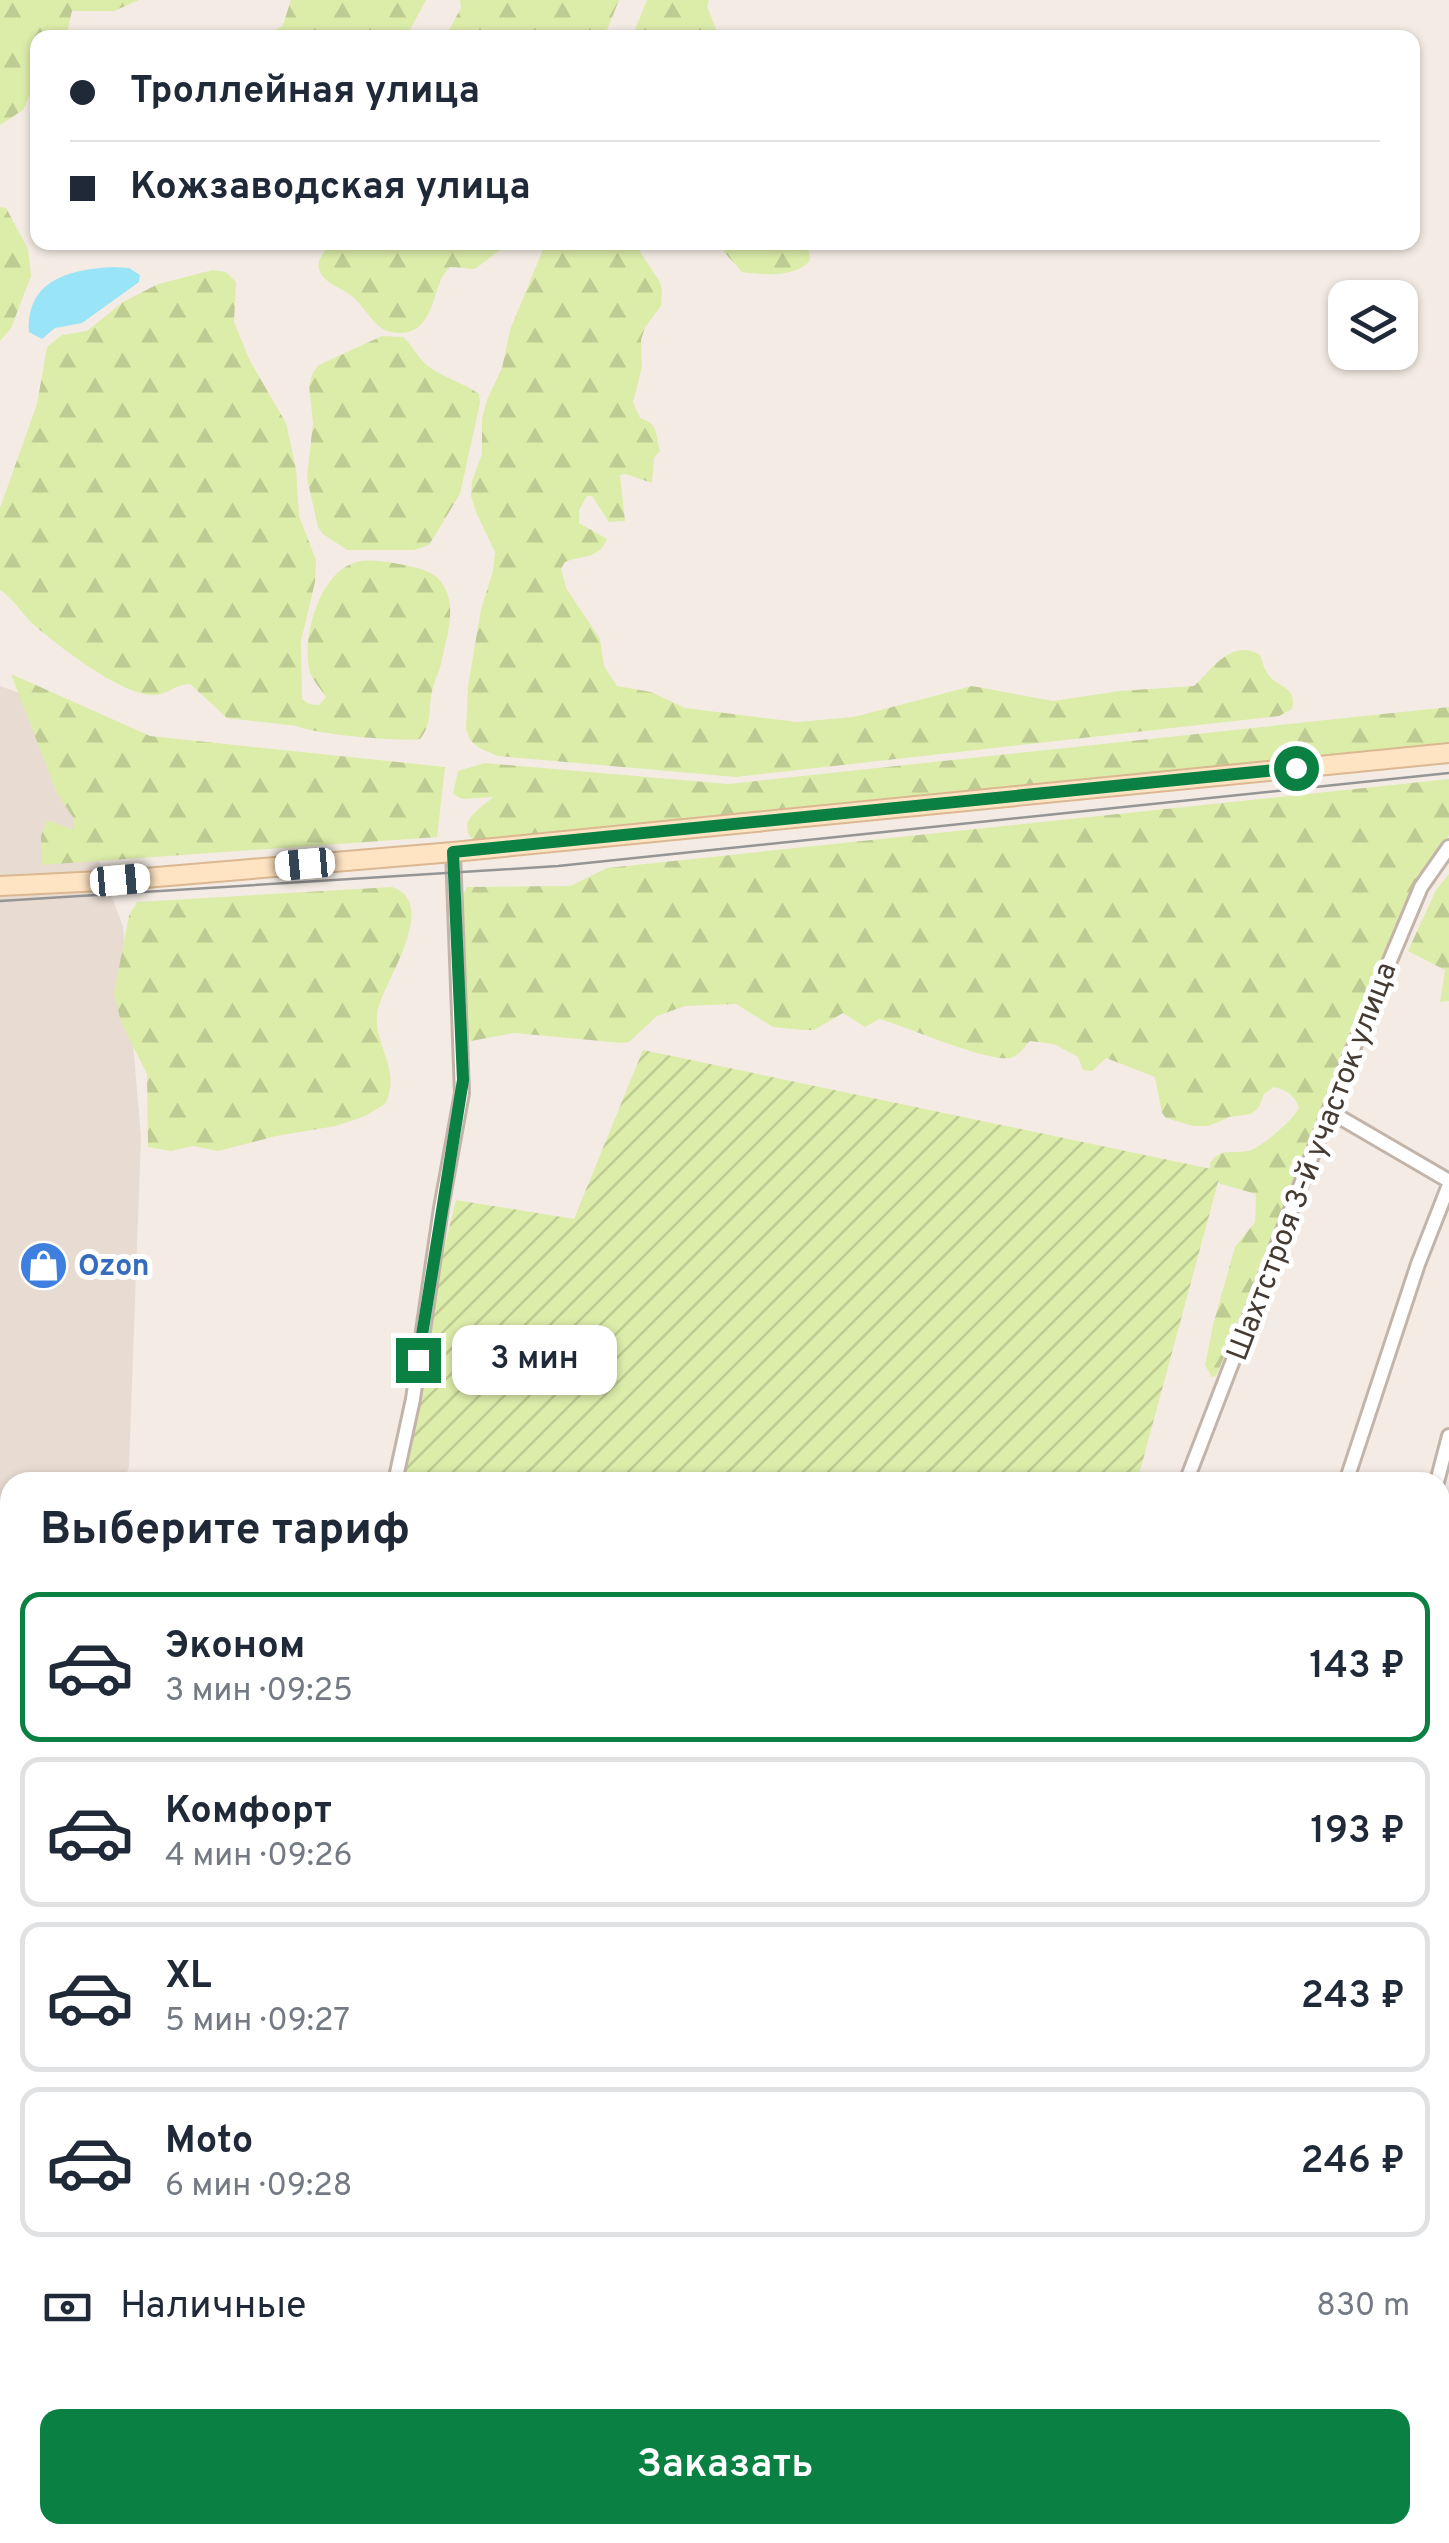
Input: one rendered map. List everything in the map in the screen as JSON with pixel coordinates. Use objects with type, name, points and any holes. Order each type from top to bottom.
[{"type":"street","points":[[0,886],[453,852],[1449,753]]},
{"type":"street","name":"Шахтстроя 3-й участок улица","points":[[1190,1472],[1329,1111],[1421,888],[1449,846]]},
{"type":"street","points":[[398,1472],[462,1093],[453,852]]},
{"type":"street","points":[[1329,1111],[1449,1183],[1349,1472]]},
{"type":"street","points":[[1440,1472],[1449,1436]]},
{"type":"shaded area","points":[[0,686],[40,700],[123,927],[141,1137],[127,1472],[0,1472]]},
{"type":"green space","points":[[0,0],[139,0],[114,11],[72,11],[68,30],[30,30],[30,94],[23,110],[0,125]]},
{"type":"green space","points":[[291,0],[426,0],[410,30],[276,30],[283,25]]},
{"type":"green space","points":[[460,0],[619,0],[607,30],[449,30],[461,8]]},
{"type":"green space","points":[[647,0],[709,0],[707,6],[716,30],[635,30]]},
{"type":"green space","points":[[0,207],[6,208],[28,249],[31,276],[11,328],[0,341]]},
{"type":"green space","points":[[326,250],[500,250],[475,269],[450,267],[423,322],[414,330],[398,333],[383,329],[354,298],[321,274],[322,255]]},
{"type":"green space","points":[[543,250],[640,250],[660,282],[661,306],[645,327],[641,340],[642,366],[633,402],[640,418],[653,426],[660,451],[654,458],[652,483],[620,475],[625,521],[609,522],[592,496],[587,496],[579,510],[579,523],[607,539],[595,553],[565,562],[561,569],[566,588],[600,639],[604,666],[617,686],[651,692],[685,708],[797,722],[854,717],[972,686],[1053,701],[1194,686],[1224,657],[1241,650],[1260,655],[1269,675],[1291,693],[1292,709],[1279,716],[736,777],[498,756],[479,748],[466,729],[468,686],[495,552],[476,512],[472,481],[482,454],[482,419],[502,368],[510,330]]},
{"type":"green space","points":[[809,250],[810,261],[787,273],[742,272],[724,252]]},
{"type":"green space","points":[[213,270],[226,272],[236,282],[234,322],[250,361],[286,423],[296,469],[299,516],[316,560],[315,582],[301,641],[302,699],[319,705],[326,697],[310,672],[308,644],[321,596],[339,571],[370,560],[421,569],[436,576],[443,585],[450,622],[428,724],[420,739],[357,737],[227,718],[190,684],[158,695],[141,693],[108,679],[73,656],[33,624],[0,590],[0,508],[37,404],[47,347],[62,335],[87,331],[123,302],[158,284]]},
{"type":"green space","points":[[382,336],[403,337],[427,366],[479,394],[480,403],[460,494],[429,545],[414,550],[347,550],[318,527],[307,478],[313,423],[309,385],[319,365]]},
{"type":"green space","points":[[11,674],[150,736],[445,767],[437,837],[41,865],[41,836],[47,820],[74,830],[74,819],[57,793]]},
{"type":"green space","points":[[1449,707],[1449,747],[572,834],[473,840],[468,833],[469,821],[493,797],[462,799],[453,794],[458,771],[485,763],[728,784]]},
{"type":"green space","points":[[1449,779],[1449,835],[1413,890],[1287,1210],[1216,1376],[1212,1377],[1205,1365],[1213,1325],[1235,1247],[1255,1222],[1256,1194],[1221,1184],[1211,1175],[1210,1163],[1222,1153],[1253,1149],[1291,1119],[1299,1108],[1292,1096],[1282,1090],[1274,1087],[1264,1094],[1251,1114],[1229,1117],[1209,1126],[1193,1126],[1166,1118],[1162,1113],[1155,1077],[1106,1058],[1092,1071],[1083,1070],[1078,1057],[1054,1044],[1030,1041],[1016,1056],[1003,1058],[969,1051],[879,1019],[865,1027],[843,1013],[814,1030],[773,1027],[736,1004],[685,1006],[657,1016],[629,1042],[622,1043],[514,1033],[471,1041],[467,1037],[461,899],[467,887],[570,886],[607,868]]},
{"type":"green space","points":[[1449,874],[1449,1001],[1440,1002],[1445,970],[1408,951],[1436,890]]},
{"type":"green space","points":[[392,887],[405,895],[411,908],[411,924],[377,1019],[391,1078],[385,1104],[336,1126],[218,1151],[193,1146],[171,1151],[148,1147],[147,1074],[121,1022],[114,993],[129,916],[137,902]]},
{"type":"green space","points":[[643,1050],[1221,1171],[1140,1472],[389,1472],[456,1200],[574,1219]]},
{"type":"water","points":[[129,268],[140,275],[139,282],[82,323],[55,328],[42,339],[29,332],[30,314],[43,289],[67,275]]},
{"type":"tram line","points":[[0,901],[558,866],[1449,773]]},
{"type":"place","name":"Ozon","points":[[43,1265]]},
{"type":"route","points":[[418,1360],[463,1080],[453,852],[1296,768]]}]
